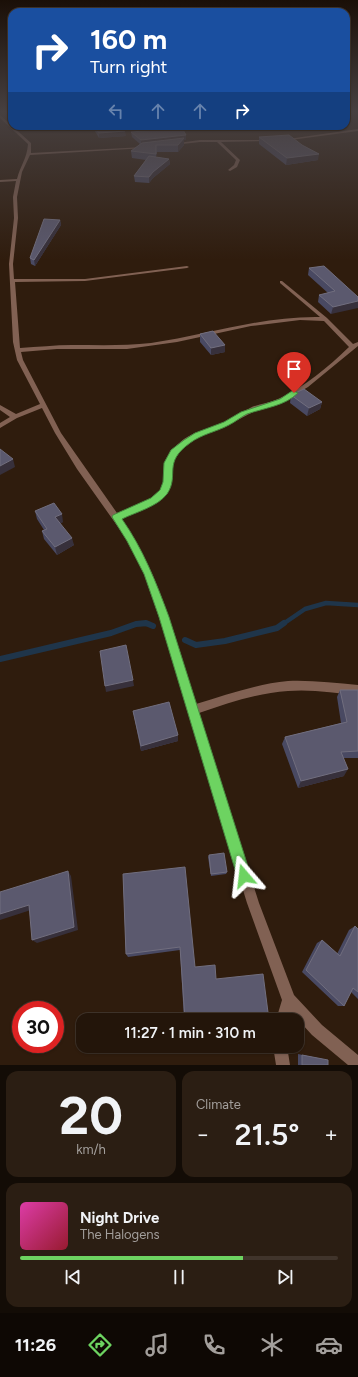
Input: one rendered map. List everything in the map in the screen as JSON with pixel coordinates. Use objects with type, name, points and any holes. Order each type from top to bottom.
[{"type":"street","points":[[26,161],[20,172],[15,197],[16,218],[11,264],[16,342],[20,360],[43,405],[80,467],[131,539],[148,574],[164,617],[253,903],[290,1000],[316,1030],[358,1064]]},
{"type":"street","points":[[230,170],[236,166],[238,161]]},
{"type":"street","points":[[0,181],[18,180]]},
{"type":"street","points":[[12,281],[85,280],[187,267]]},
{"type":"street","points":[[116,517],[154,500],[164,492],[167,482],[168,463],[174,452],[186,441],[198,434],[226,424],[254,409],[282,400],[306,386],[355,345],[282,282]]},
{"type":"street","points":[[18,350],[61,347],[127,347],[187,338],[282,319],[306,317],[325,318]]},
{"type":"street","points":[[0,426],[15,417],[43,405]]},
{"type":"street","points":[[0,407],[15,417]]},
{"type":"street","points":[[192,710],[246,693],[279,687],[311,686],[358,690]]},
{"type":"street","points":[[285,1013],[290,1000]]},
{"type":"street","points":[[281,1053],[283,1065]]},
{"type":"building","points":[[145,161],[167,161],[149,177],[134,176]]},
{"type":"building","points":[[44,219],[60,220],[34,260],[30,258]]},
{"type":"building","points":[[324,266],[358,297],[358,301],[333,307],[319,295],[335,291],[309,268]]},
{"type":"building","points":[[213,331],[225,345],[211,348],[200,334]]},
{"type":"building","points":[[304,389],[322,402],[309,408],[291,395]]},
{"type":"building","points":[[0,449],[13,459],[0,466]]},
{"type":"building","points":[[54,503],[62,514],[55,517],[72,538],[55,547],[42,531],[47,529],[35,511]]},
{"type":"building","points":[[126,645],[133,680],[105,686],[100,651]]},
{"type":"building","points":[[340,690],[358,690],[358,751],[341,752],[348,769],[301,781],[285,737],[347,722]]},
{"type":"building","points":[[169,702],[178,735],[141,746],[133,711]]},
{"type":"building","points":[[224,853],[227,872],[211,874],[209,855]]},
{"type":"building","points":[[185,867],[195,967],[215,965],[216,979],[263,974],[268,1013],[185,1013],[180,947],[126,954],[123,874]]},
{"type":"building","points":[[68,871],[74,927],[32,940],[29,905],[0,914],[0,892]]},
{"type":"building","points":[[355,926],[358,929],[358,992],[353,988],[344,1006],[306,970],[322,940],[340,956]]},
{"type":"building","points":[[302,1055],[328,1060],[328,1065],[302,1065]]},
{"type":"waterway","points":[[283,624],[305,609],[326,603],[358,605]]},
{"type":"waterway","points":[[0,659],[111,633],[136,624],[146,623],[153,626]]},
{"type":"waterway","points":[[185,640],[196,645],[225,641],[277,628],[284,623]]},
{"type":"waterway","points":[[137,624],[148,624]]},
{"type":"route","points":[[244,876],[164,617],[148,574],[131,539],[116,517],[154,500],[164,492],[167,482],[168,463],[174,452],[186,441],[198,434],[226,424],[244,413],[267,406],[294,393]]}]
